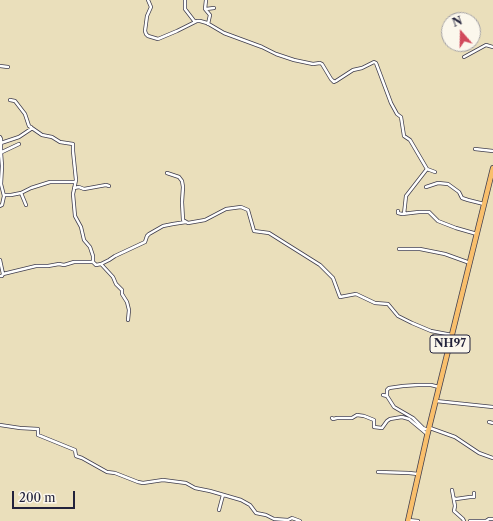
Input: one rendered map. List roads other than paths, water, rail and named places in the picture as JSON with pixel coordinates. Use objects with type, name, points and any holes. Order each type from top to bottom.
[{"type":"highway","name":"NH97","points":[[408,521],[428,430],[493,168]]},
{"type":"street","points":[[148,0],[151,7],[147,16],[145,31],[148,36],[158,39],[196,21],[200,21],[224,33],[276,54],[313,64],[320,63],[334,82],[353,70],[376,62],[391,103],[401,117],[404,136],[410,140],[427,169],[435,172]]},
{"type":"street","points":[[185,0],[185,9],[195,22]]},
{"type":"street","points":[[206,0],[205,9],[210,15],[208,24]]},
{"type":"street","points":[[205,9],[214,8]]},
{"type":"street","points":[[464,57],[486,45],[493,47]]},
{"type":"street","points":[[0,66],[8,67]]},
{"type":"street","points":[[10,100],[15,101],[25,114],[29,126],[42,135],[52,137],[60,142],[73,144],[76,180],[73,194],[75,216],[81,227],[84,240],[90,247],[93,262]]},
{"type":"street","points":[[1,143],[19,137],[31,129],[31,127]]},
{"type":"street","points":[[0,137],[2,166],[1,184],[4,195],[0,206]]},
{"type":"street","points":[[0,153],[19,144]]},
{"type":"street","points":[[475,149],[493,151]]},
{"type":"street","points":[[404,214],[406,196],[427,169]]},
{"type":"street","points":[[167,173],[179,177],[182,181],[183,220],[186,222]]},
{"type":"street","points":[[4,195],[21,193],[50,182],[75,182]]},
{"type":"street","points":[[426,187],[438,184],[448,184],[459,192],[462,198],[484,204]]},
{"type":"street","points":[[74,188],[79,187],[84,189],[106,185],[109,186]]},
{"type":"street","points":[[21,193],[26,204]]},
{"type":"street","points":[[0,276],[24,268],[36,266],[64,265],[74,262],[93,262],[96,265],[101,264],[145,242],[149,234],[163,226],[205,220],[226,209],[241,207],[248,210],[254,231],[269,233],[320,265],[332,278],[340,297],[356,294],[375,303],[388,304],[398,316],[412,323],[431,330],[452,335]]},
{"type":"street","points":[[398,211],[398,213],[404,214],[429,212],[438,221],[477,234]]},
{"type":"street","points":[[399,249],[420,249],[445,254],[470,263]]},
{"type":"street","points":[[0,260],[4,274]]},
{"type":"street","points":[[101,264],[122,290],[122,294],[127,302],[129,310],[128,320]]},
{"type":"street","points":[[439,387],[418,385],[389,388],[387,390],[387,396],[394,407],[413,418],[423,428],[455,437],[479,453],[493,458]]},
{"type":"street","points":[[383,395],[387,396]]},
{"type":"street","points":[[436,401],[493,407]]},
{"type":"street","points":[[332,418],[352,418],[358,415],[364,416],[374,420],[374,427],[382,428],[390,419],[402,417],[409,419],[428,430]]},
{"type":"street","points":[[489,422],[493,423]]},
{"type":"street","points":[[0,425],[38,429],[38,435],[75,450],[76,456],[107,472],[115,473],[138,482],[143,483],[163,480],[186,483],[195,488],[245,502],[250,505],[256,513],[266,515],[274,519],[288,520],[292,518],[300,521]]},
{"type":"street","points":[[378,472],[418,474]]},
{"type":"street","points":[[452,490],[455,506],[454,511],[464,521]]},
{"type":"street","points":[[453,498],[470,498],[474,496],[474,494]]},
{"type":"street","points":[[220,510],[222,495]]},
{"type":"street","points":[[470,521],[486,521],[493,519]]},
{"type":"street","points":[[408,521],[418,521]]}]
